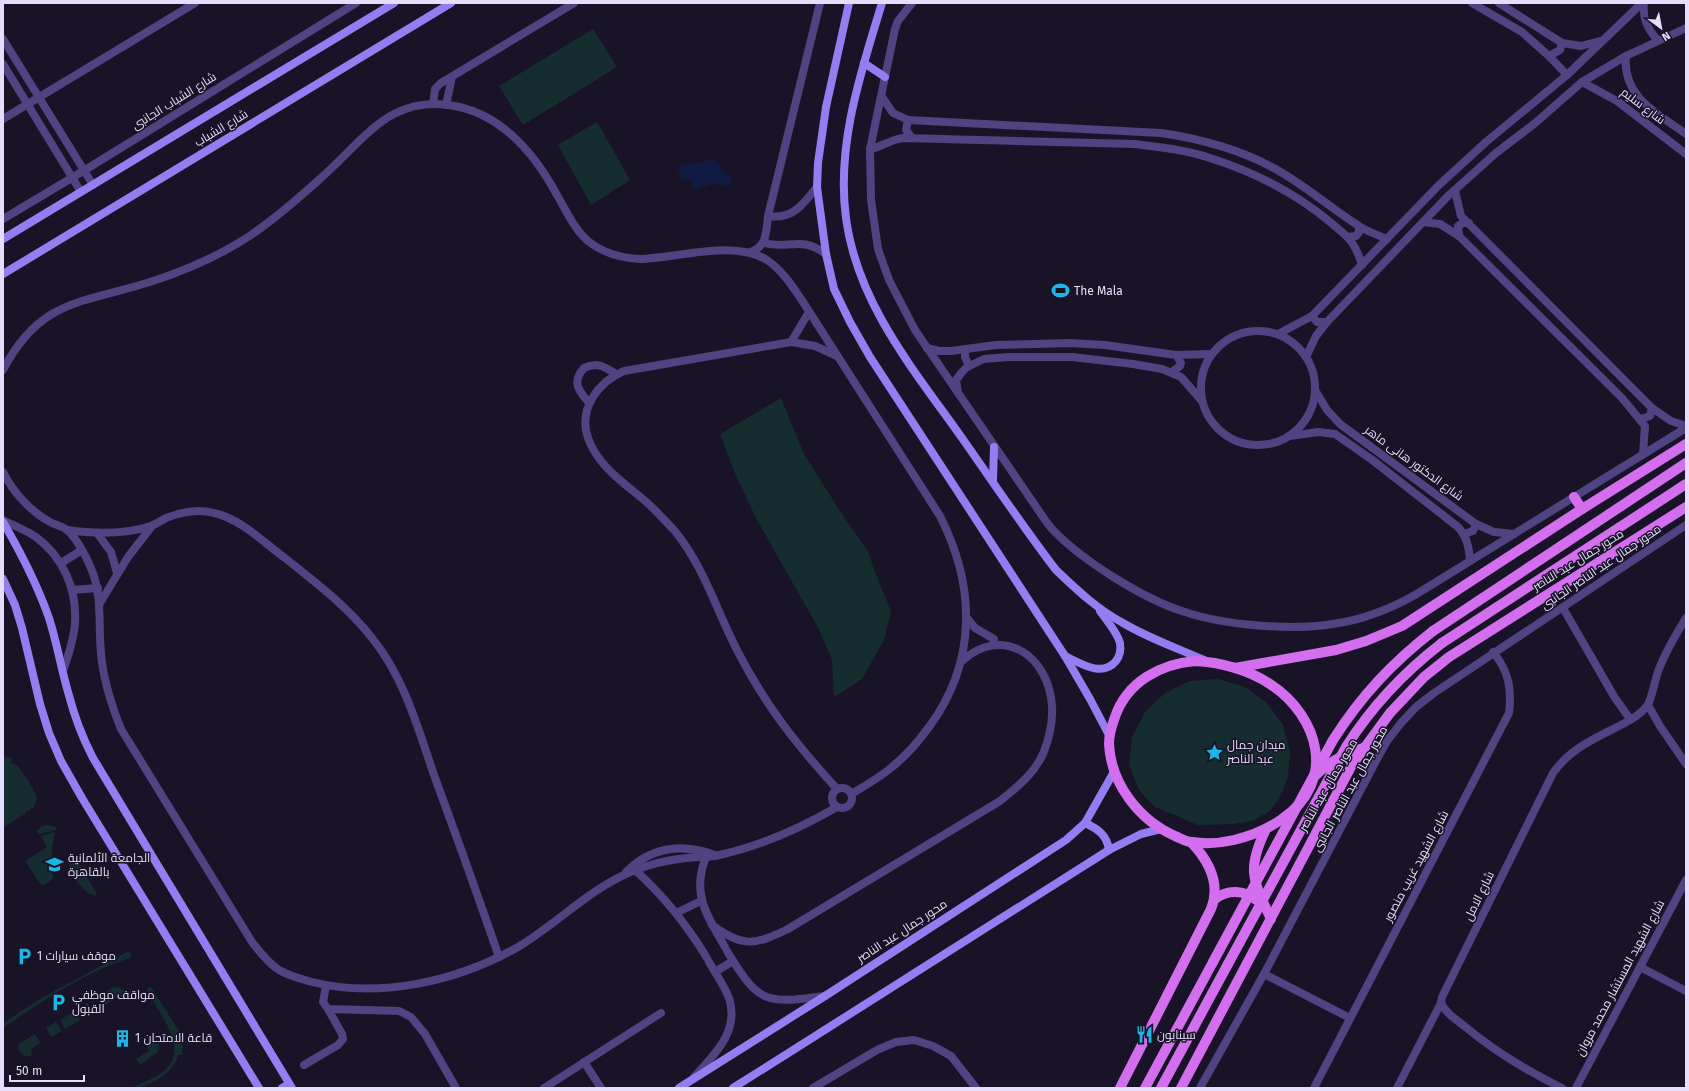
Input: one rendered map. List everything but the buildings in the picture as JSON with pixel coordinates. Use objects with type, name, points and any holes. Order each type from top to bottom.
[{"type":"main road","name":"شارع الشباب","points":[[3,240],[394,3]]},
{"type":"main road","name":"شارع الشباب","points":[[3,274],[451,3]]},
{"type":"main road","points":[[849,3],[826,107],[818,162],[817,187],[826,254],[834,289],[850,322],[870,357],[1065,656],[1110,737]]},
{"type":"main road","points":[[882,3],[864,63],[854,106],[845,161],[846,217],[852,252],[862,281],[877,312],[894,341],[1056,570],[1076,590],[1098,608],[1130,627],[1206,661],[1250,673],[1270,684],[1296,707],[1309,728],[1315,746],[1316,764],[1309,791],[1300,805],[1293,812],[1266,829],[1235,840],[1213,843],[1191,842],[1161,829],[1146,818],[1133,804],[1123,789],[1115,770],[1111,755],[1110,737],[1113,722],[1121,704],[1134,687],[1142,680],[1156,670],[1172,664],[1206,661]]},
{"type":"main road","points":[[864,63],[885,77]]},
{"type":"main road","points":[[1233,668],[1336,650],[1366,641],[1395,629],[1582,508],[1686,444]]},
{"type":"main road","points":[[993,481],[994,447]]},
{"type":"main road","points":[[1145,1088],[1333,740],[1346,719],[1373,685],[1395,662],[1433,631],[1686,463]]},
{"type":"main road","points":[[1161,1088],[1346,747],[1359,727],[1388,690],[1417,663],[1442,643],[1686,484]]},
{"type":"main road","points":[[1574,497],[1582,508]]},
{"type":"main road","name":"محور جمال عبد الناصر","points":[[1181,1088],[1348,772],[1363,748],[1390,713],[1424,677],[1449,657],[1686,507]]},
{"type":"main road","points":[[3,521],[31,572],[49,618],[74,714],[82,736],[93,758],[288,1087]]},
{"type":"main road","points":[[3,580],[15,604],[24,634],[40,704],[49,733],[61,761],[82,798],[259,1088]]},
{"type":"main road","points":[[1065,656],[1099,670],[1113,665],[1118,659],[1120,645],[1118,638],[1098,608]]},
{"type":"main road","points":[[1314,776],[1334,760],[1363,748]]},
{"type":"main road","name":"محور جمال عبد الناصر","points":[[679,1088],[825,996],[1066,840],[1085,823],[1115,770]]},
{"type":"main road","points":[[1085,823],[1101,832],[1105,837],[1109,850]]},
{"type":"main road","points":[[733,1088],[1109,850],[1141,834],[1161,829]]},
{"type":"main road","points":[[1266,829],[1256,848],[1254,872],[1256,884],[1269,923]]},
{"type":"main road","points":[[1120,1088],[1211,910],[1215,899],[1209,865],[1203,855],[1191,842]]},
{"type":"main road","points":[[1215,899],[1220,895],[1232,892],[1250,895],[1260,903],[1269,923]]},
{"type":"street","points":[[3,120],[196,3]]},
{"type":"street","name":"شارع الشباب الجانبى","points":[[3,219],[356,3]]},
{"type":"street","points":[[433,104],[437,86],[574,3]]},
{"type":"street","points":[[750,252],[755,251],[764,243],[768,216],[820,3]]},
{"type":"street","points":[[912,3],[898,21],[885,77],[882,98],[871,137],[870,149],[870,200],[878,249],[889,280],[915,330],[994,447],[1054,531],[1103,570],[1158,601],[1185,612],[1247,624],[1305,627],[1332,625],[1359,619],[1385,610],[1410,598],[1686,427]]},
{"type":"street","points":[[1472,3],[1522,32],[1567,74]]},
{"type":"street","points":[[1499,3],[1562,43],[1581,46],[1602,40]]},
{"type":"street","points":[[1278,334],[1312,316],[1416,208],[1462,164],[1567,74],[1643,3]]},
{"type":"street","points":[[1643,3],[1646,24],[1658,41]]},
{"type":"street","points":[[1306,357],[1316,336],[1327,322],[1423,222],[1496,153],[1534,124],[1582,82],[1626,56],[1686,28]]},
{"type":"street","points":[[3,39],[93,185]]},
{"type":"street","points":[[1549,56],[1560,50],[1562,43]]},
{"type":"street","name":"شارع سليم","points":[[1626,56],[1625,69],[1628,82],[1638,96],[1645,104],[1686,134]]},
{"type":"street","points":[[3,64],[81,192]]},
{"type":"street","points":[[446,104],[452,77]]},
{"type":"street","name":"شارع سليم","points":[[1582,82],[1617,101],[1686,154]]},
{"type":"street","points":[[882,98],[893,113],[908,120],[1161,133],[1188,137],[1214,144],[1238,151],[1258,160],[1296,182],[1359,227],[1387,239]]},
{"type":"street","points":[[3,370],[12,353],[23,338],[36,325],[54,312],[74,303],[169,275],[224,250],[251,235],[275,217],[322,177],[375,125],[412,107],[433,104],[446,104],[474,111],[507,130],[516,139],[536,161],[549,179],[579,231],[587,239],[606,252],[628,258],[640,259],[730,250],[750,252],[763,258],[776,267],[791,284],[838,356],[930,500],[949,534],[962,575],[967,618],[965,647],[955,683],[945,702],[922,737],[892,767],[851,794]]},
{"type":"street","points":[[908,120],[906,130],[912,138]]},
{"type":"street","points":[[1160,147],[1161,133]]},
{"type":"street","points":[[870,149],[899,138],[912,138],[1136,144],[1160,147],[1209,157],[1255,174],[1298,198],[1348,237],[1356,250],[1362,265]]},
{"type":"street","points":[[768,216],[785,216],[795,212],[803,205],[817,187]]},
{"type":"street","points":[[1455,191],[1458,210],[1461,216],[1652,408],[1671,421],[1686,427]]},
{"type":"street","points":[[1423,222],[1440,224],[1459,236],[1622,398],[1640,418],[1645,426],[1643,454]]},
{"type":"street","points":[[1459,236],[1458,226],[1469,223]]},
{"type":"street","points":[[1348,237],[1356,236],[1359,232],[1359,227]]},
{"type":"street","points":[[764,243],[778,245],[792,243],[806,244],[819,249],[826,254]]},
{"type":"street","points":[[791,342],[809,312]]},
{"type":"street","points":[[1312,316],[1316,322],[1327,322]]},
{"type":"street","points":[[1202,400],[1202,376],[1212,354],[1222,343],[1242,334],[1263,331],[1278,334],[1289,339],[1306,357],[1312,367],[1315,390],[1313,403],[1308,415],[1300,426],[1289,436]]},
{"type":"street","points":[[837,789],[798,745],[771,710],[737,651],[707,583],[687,548],[661,516],[616,477],[599,459],[588,437],[586,414],[589,403],[600,386],[616,374],[633,369],[791,342],[815,346],[838,356]]},
{"type":"street","points":[[927,348],[939,351],[965,350],[996,345],[1070,343],[1105,345],[1176,355],[1212,354]]},
{"type":"street","points":[[965,350],[965,357],[969,366]]},
{"type":"street","points":[[1172,372],[1181,363],[1176,355]]},
{"type":"street","points":[[958,393],[956,380],[962,372],[969,366],[984,359],[1008,357],[1072,357],[1133,364],[1172,372],[1187,382],[1202,400],[1210,419],[1218,429],[1229,437],[1241,442],[1266,444],[1289,436],[1318,432],[1335,434],[1340,424]]},
{"type":"street","points":[[589,403],[579,391],[577,385],[577,378],[584,368],[596,364],[603,365],[616,374]]},
{"type":"street","name":"شارع الدكتور هانى ماهر","points":[[1315,390],[1327,410],[1340,424],[1476,524],[1494,532],[1514,534]]},
{"type":"street","points":[[1640,418],[1650,416],[1652,408]]},
{"type":"street","name":"شارع الدكتور هانى ماهر","points":[[1335,434],[1393,476],[1452,522],[1464,534]]},
{"type":"street","points":[[3,472],[8,482],[34,511],[50,522],[67,530],[98,533],[123,532],[152,526],[166,518],[181,513],[197,511],[212,512],[227,517],[314,579],[355,618],[374,639],[390,665],[404,693],[499,956]]},
{"type":"street","points":[[3,521],[34,536],[45,544],[61,563],[72,590],[75,608],[75,624],[64,672]]},
{"type":"street","points":[[1470,561],[1464,534],[1473,531],[1476,524]]},
{"type":"street","name":"محور جمال عبد الناصر الجانبى","points":[[1200,1088],[1264,974],[1387,741],[1401,723],[1416,707],[1454,678],[1563,608],[1686,525]]},
{"type":"street","points":[[100,603],[117,574],[152,526]]},
{"type":"street","points":[[67,530],[82,550],[91,568],[98,588],[100,603],[99,628],[104,678],[111,704],[121,729],[252,942],[265,958],[279,970],[297,978],[326,986],[355,988],[386,988],[409,985],[455,974],[499,956],[540,933],[580,902],[622,875],[642,859],[654,853],[669,849],[685,848],[701,850],[716,855]]},
{"type":"street","points":[[98,533],[111,552],[117,574]]},
{"type":"street","points":[[61,563],[82,550]]},
{"type":"street","points":[[72,590],[98,588]]},
{"type":"street","points":[[1563,608],[1615,698],[1630,720]]},
{"type":"street","points":[[967,618],[975,628],[994,639],[993,644]]},
{"type":"street","points":[[1685,620],[1667,649],[1659,668],[1648,705],[1660,726],[1686,764]]},
{"type":"street","points":[[712,925],[728,937],[738,940],[759,942],[772,937],[854,891],[1000,801],[1033,771],[1043,754],[1053,718],[1050,691],[1045,678],[1031,658],[1023,651],[1013,646],[993,644],[977,649],[962,661]]},
{"type":"street","name":"شارع الشهيد غريب منصور","points":[[1314,1088],[1509,713],[1511,689],[1500,661],[1493,652]]},
{"type":"street","name":"شارع الامل","points":[[1397,1088],[1441,1003],[1442,997],[1553,773],[1561,761],[1573,751],[1630,720],[1648,705]]},
{"type":"street","points":[[622,875],[670,860],[706,857],[735,852],[777,837],[798,828],[837,807],[843,808],[849,806],[852,800],[851,794],[844,788],[837,789],[833,794],[832,800],[837,807]]},
{"type":"street","points":[[706,857],[700,879],[701,901],[712,925],[733,961],[754,990],[767,998],[782,1001],[825,996]]},
{"type":"street","points":[[635,870],[657,891],[690,931],[729,998],[731,1020],[723,1043],[693,1079]]},
{"type":"street","name":"شارع الشهيد المستشار محمد مروان","points":[[1576,1088],[1686,880]]},
{"type":"street","points":[[676,913],[701,901]]},
{"type":"street","points":[[715,972],[733,961]]},
{"type":"street","points":[[1640,967],[1686,991]]},
{"type":"street","points":[[1264,974],[1350,1018]]},
{"type":"street","points":[[304,1065],[338,1045],[344,1039],[323,1002],[326,986]]},
{"type":"street","points":[[1441,1003],[1448,1013],[1489,1046],[1542,1078],[1562,1088]]},
{"type":"street","points":[[328,1009],[399,1011],[411,1017],[425,1034],[456,1088]]},
{"type":"street","points":[[544,1088],[661,1013]]},
{"type":"street","points":[[813,1088],[877,1050],[896,1042],[914,1040],[933,1046],[951,1056],[976,1088]]},
{"type":"street","points":[[584,1062],[600,1088]]},
{"type":"green space","points":[[593,29],[617,67],[523,125],[499,86]]},
{"type":"green space","points":[[597,122],[630,180],[591,205],[558,145]]},
{"type":"green space","points":[[781,398],[804,454],[869,553],[873,567],[891,611],[884,640],[862,679],[834,697],[832,659],[817,626],[756,518],[734,471],[720,434]]},
{"type":"green space","points":[[1218,679],[1245,687],[1267,703],[1283,725],[1290,752],[1288,777],[1279,799],[1270,811],[1252,821],[1233,824],[1198,825],[1155,807],[1139,790],[1129,765],[1132,737],[1145,712],[1165,693],[1190,681]]},
{"type":"green space","points":[[5,756],[12,758],[11,763],[18,766],[33,788],[33,792],[36,793],[35,796],[37,796],[34,808],[31,808],[30,811],[27,810],[26,813],[4,827],[3,762]]},
{"type":"green space","points":[[47,825],[56,827],[56,830],[39,834],[37,831],[42,826]]},
{"type":"green space","points":[[55,832],[52,849],[53,879],[42,886],[25,861],[47,847],[41,836]]},
{"type":"green space","points":[[70,853],[72,853],[97,894],[96,896],[84,890],[75,879],[70,866]]},
{"type":"green space","points":[[129,951],[132,955],[130,958],[80,979],[3,1028],[3,1023],[43,997]]},
{"type":"green space","points":[[118,987],[126,991],[127,995],[124,1000],[116,998],[104,1005],[99,996],[112,988]]},
{"type":"green space","points":[[151,987],[179,1031],[183,1044],[182,1055],[178,1055],[172,1067],[160,1078],[146,1085],[132,1088],[160,1074],[167,1068],[173,1059],[173,1040],[164,1019],[147,991],[148,988]]},
{"type":"green space","points":[[88,1003],[93,1012],[83,1018],[78,1009]]},
{"type":"green space","points":[[74,1011],[80,1020],[65,1029],[60,1020]]},
{"type":"green space","points":[[56,1022],[62,1031],[51,1037],[46,1028]]},
{"type":"green space","points":[[35,1034],[41,1043],[31,1049],[32,1055],[26,1057],[19,1051],[18,1046]]},
{"type":"green space","points":[[154,1038],[159,1044],[158,1052],[140,1065],[136,1059],[149,1051],[146,1044],[149,1040]]},
{"type":"water","points":[[711,159],[719,164],[722,172],[731,176],[732,178],[729,185],[722,186],[713,184],[697,190],[692,188],[691,180],[682,180],[679,172],[679,166],[704,162]]},
{"type":"place","name":"The Mala","points":[[1061,291]]},
{"type":"place","name":"ميدان جمال عبد الناصر","points":[[1214,752]]},
{"type":"place","name":"الجامعة الألمانية بالقاهرة","points":[[55,865]]},
{"type":"place","name":"موقف سيارات 1","points":[[24,956]]},
{"type":"place","name":"مواقف موظفي القبول","points":[[59,1002]]},
{"type":"place","name":"سينابون","points":[[1144,1035]]},
{"type":"place","name":"قاعة الامتحان 1","points":[[122,1038]]}]
